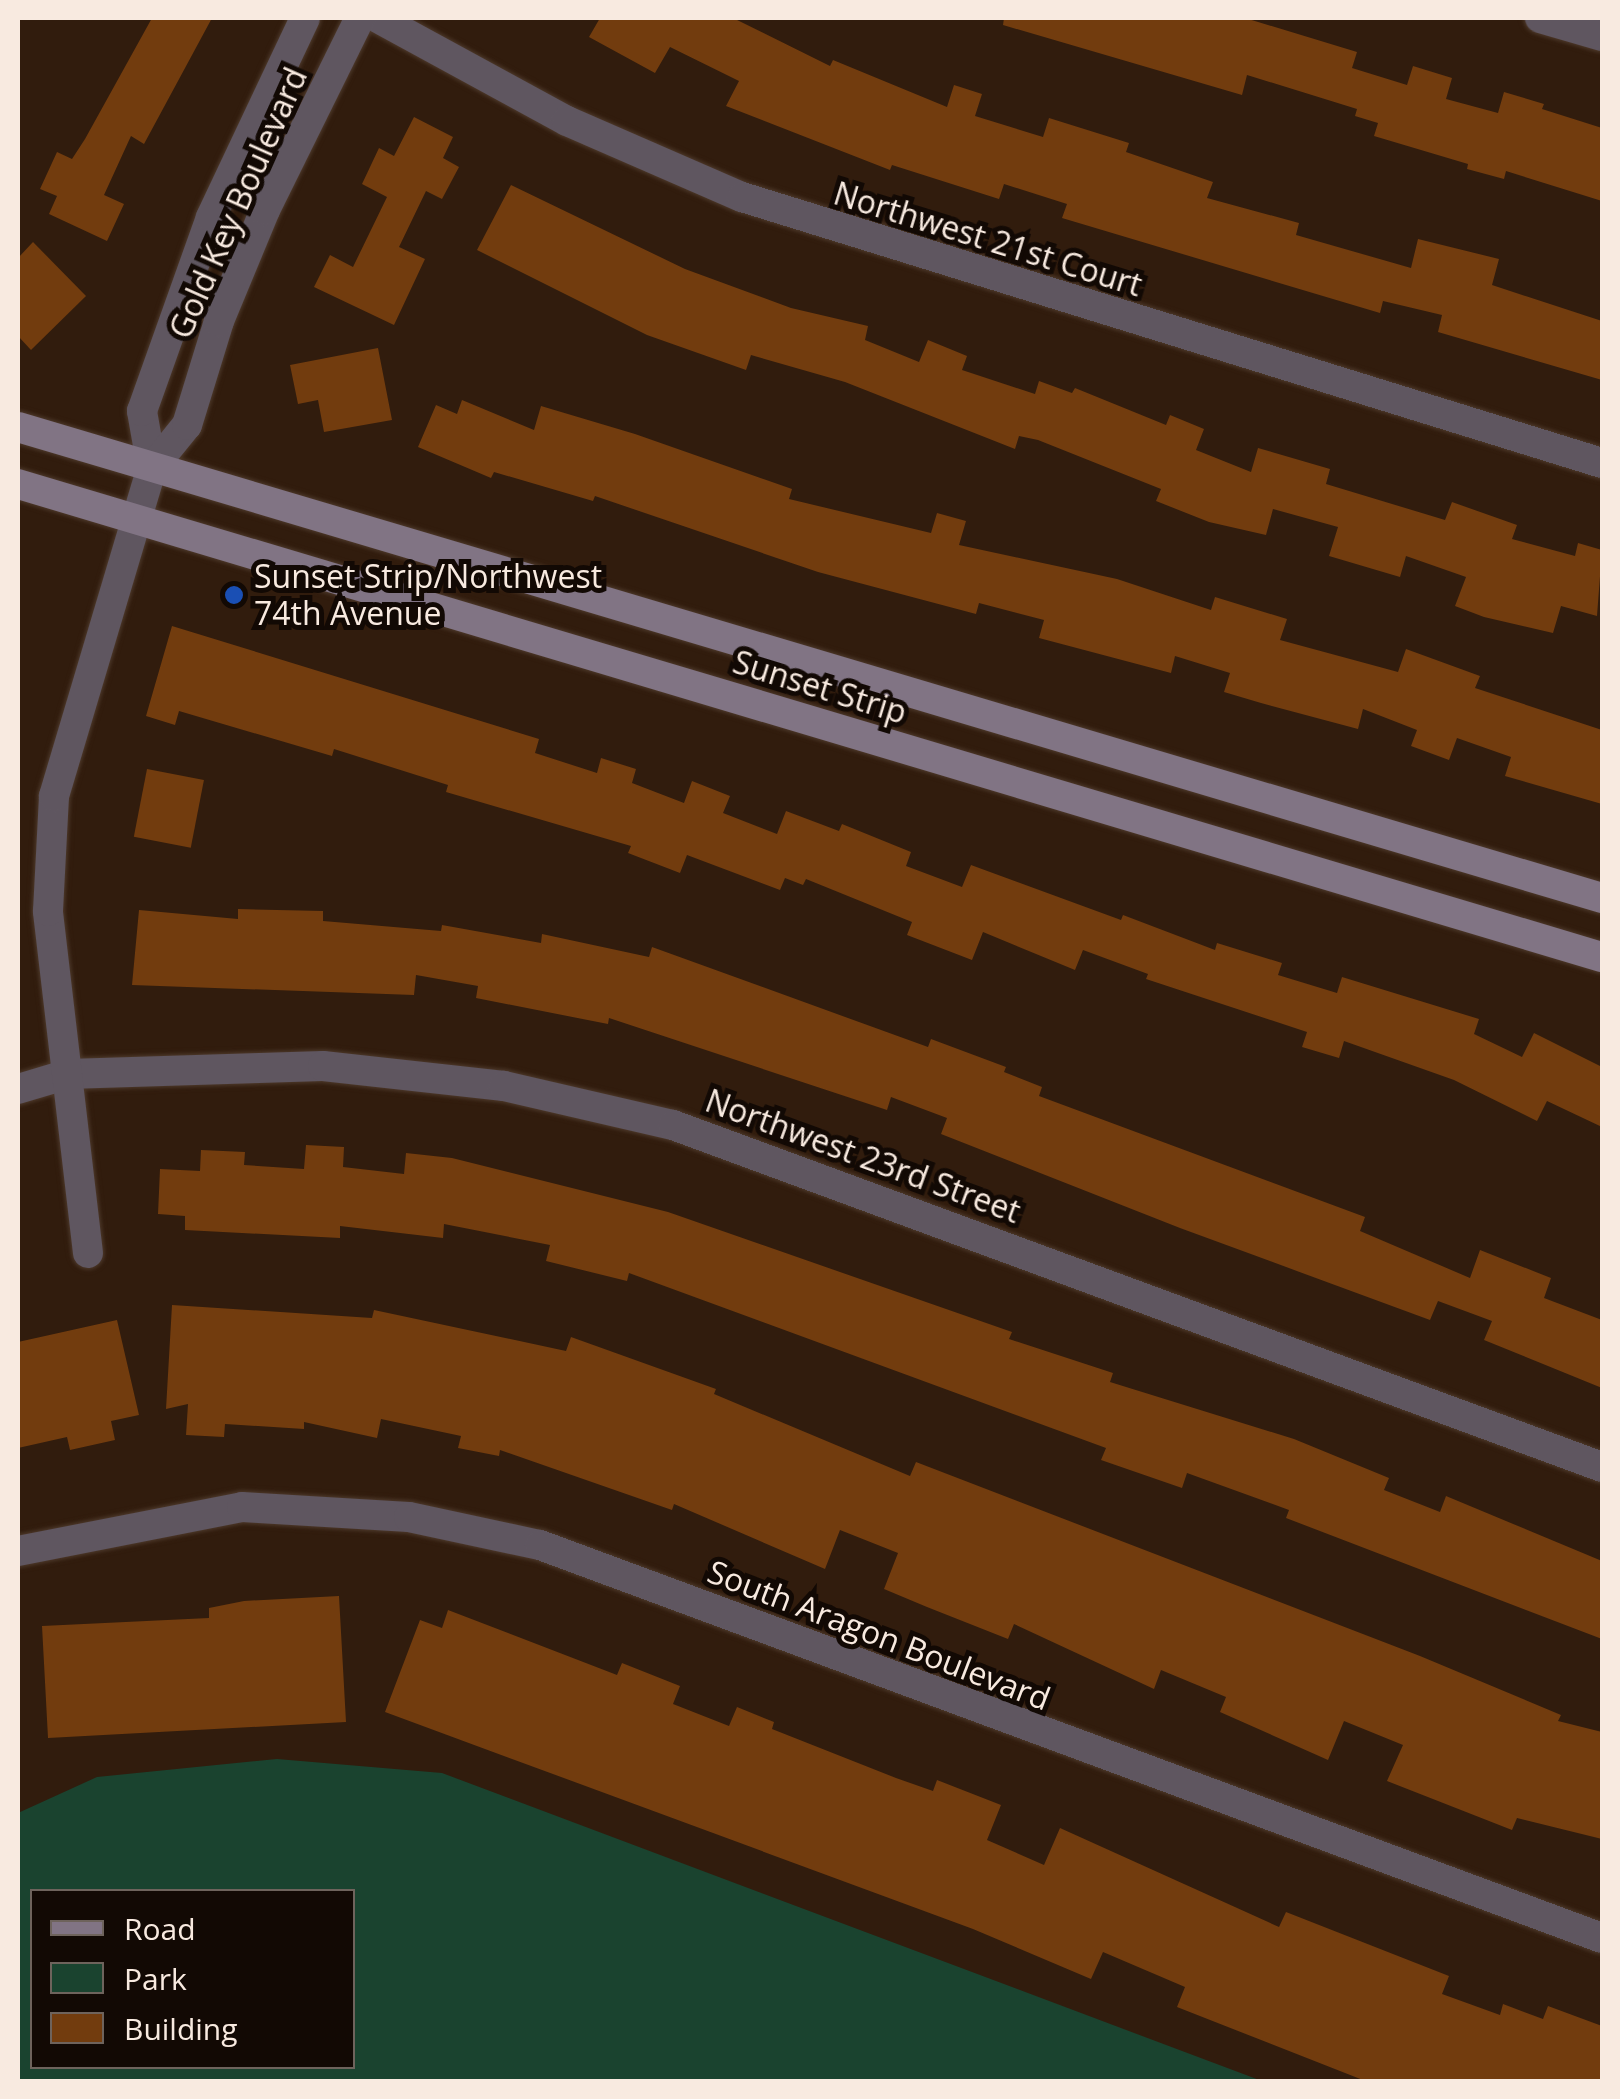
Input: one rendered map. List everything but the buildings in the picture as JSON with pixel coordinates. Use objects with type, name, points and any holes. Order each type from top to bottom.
[{"type":"street","name":"Gold Key Boulevard","points":[[152,468],[142,411],[211,216],[306,18]]},
{"type":"street","name":"Gold Key Boulevard","points":[[88,1253],[48,910],[54,796],[152,468],[187,425],[219,321],[265,210],[360,18]]},
{"type":"street","name":"Northwest 21st Court","points":[[378,18],[567,121],[742,197],[1602,463]]},
{"type":"street","points":[[1540,18],[1602,36]]},
{"type":"street","name":"Sunset Strip","points":[[18,428],[1602,898]]},
{"type":"street","name":"Sunset Strip","points":[[18,484],[1602,958]]},
{"type":"street","name":"Northwest 23rd Street","points":[[18,1089],[68,1074],[323,1066],[504,1086],[672,1124],[1602,1467]]},
{"type":"street","name":"South Aragon Boulevard","points":[[18,1551],[242,1507],[408,1517],[540,1545],[1602,1938]]},
{"type":"green space","points":[[277,1759],[442,1773],[1262,2081],[18,2081],[18,1813],[97,1777]]},
{"type":"place","name":"Sunset Strip/Northwest 74th Avenue","points":[[234,595]]}]
